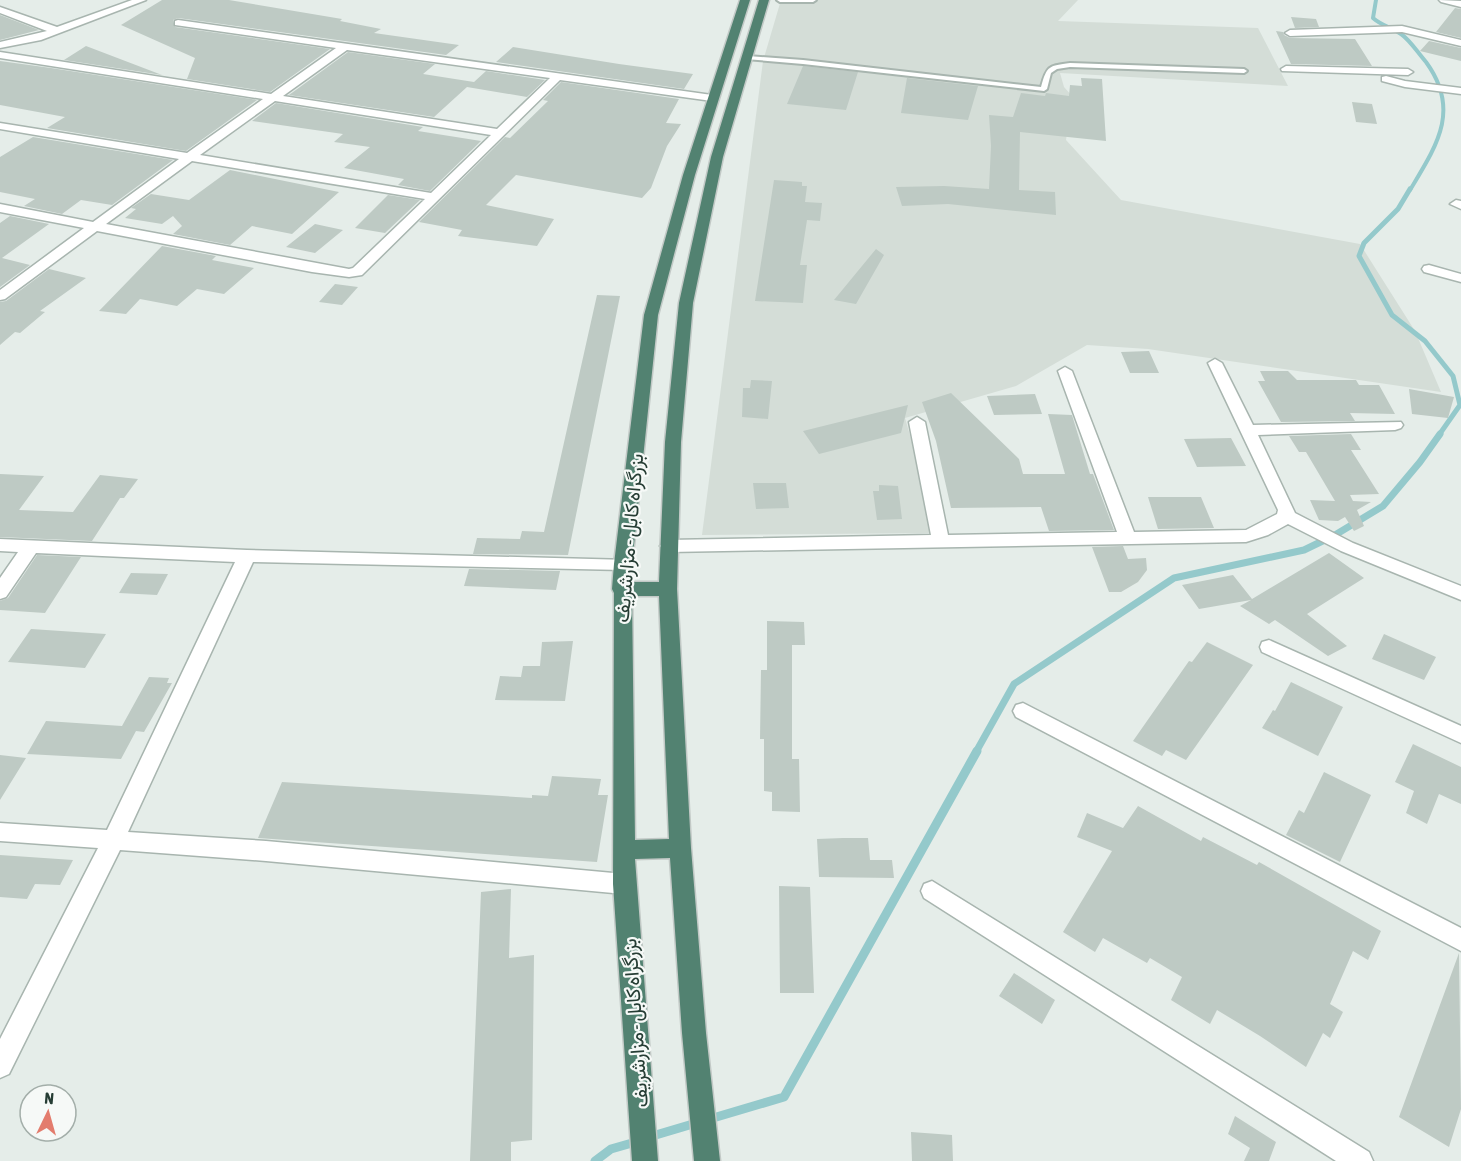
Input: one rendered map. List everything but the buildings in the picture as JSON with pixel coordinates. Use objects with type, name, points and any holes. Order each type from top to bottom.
[{"type":"highway","name":"بزرگراه کابل - مزارشریف","points":[[645,1161],[624,884],[622,564],[651,315],[712,98],[745,0]]},
{"type":"highway","name":"بزرگراه کابل - مزارشریف","points":[[707,1161],[694,1033],[680,848],[668,589],[673,442],[686,303],[717,157],[764,0]]},
{"type":"highway","points":[[726,56],[748,58]]},
{"type":"highway","points":[[676,221],[704,222]]},
{"type":"highway","points":[[621,589],[668,589]]},
{"type":"highway","points":[[624,850],[680,848]]},
{"type":"street","points":[[0,2],[6,0]]},
{"type":"street","points":[[0,45],[37,38],[141,0]]},
{"type":"street","points":[[1444,0],[1461,4]]},
{"type":"street","points":[[0,10],[57,31]]},
{"type":"street","points":[[178,23],[343,48],[712,98]]},
{"type":"street","points":[[1290,33],[1398,29],[1461,43]]},
{"type":"street","points":[[0,296],[343,48]]},
{"type":"street","points":[[0,55],[500,133]]},
{"type":"street","points":[[1286,69],[1408,72]]},
{"type":"street","points":[[1358,71],[1424,87],[1456,90]]},
{"type":"street","points":[[0,208],[349,273],[357,272],[557,77]]},
{"type":"street","points":[[0,126],[436,197]]},
{"type":"street","points":[[1429,269],[1461,278]]},
{"type":"street","points":[[669,546],[1246,536],[1281,521],[1286,516],[1286,510],[1215,363]]},
{"type":"street","points":[[1065,371],[1128,539]]},
{"type":"street","points":[[917,422],[941,542]]},
{"type":"street","points":[[1247,429],[1395,425]]},
{"type":"street","points":[[1286,516],[1347,547],[1461,593]]},
{"type":"street","points":[[0,545],[247,556],[622,564]]},
{"type":"street","points":[[0,592],[32,547]]},
{"type":"street","points":[[0,1065],[113,841],[247,556]]},
{"type":"street","points":[[1269,647],[1461,735]]},
{"type":"street","points":[[1023,711],[1461,940]]},
{"type":"street","points":[[0,832],[266,851],[624,884]]},
{"type":"street","points":[[932,891],[1360,1161]]},
{"type":"lane","points":[[780,0],[813,0]]},
{"type":"lane","points":[[748,58],[1044,89],[1048,72],[1055,67],[1070,65],[1244,71]]},
{"type":"shaded area","points":[[781,0],[1078,0],[1058,21],[1258,28],[1288,86],[1060,73],[1064,87],[1072,96],[1066,140],[1121,200],[1360,244],[1415,331],[1441,392],[1148,349],[1087,345],[1016,386],[905,418],[938,533],[702,535],[763,61]]},
{"type":"waterway","points":[[1376,0],[1373,18],[1401,34],[1411,43],[1436,79],[1442,96],[1443,112],[1436,142],[1410,190]]},
{"type":"waterway","points":[[1410,189],[1398,209],[1364,243],[1359,256],[1392,315],[1425,341],[1453,376],[1460,405],[1439,435]]},
{"type":"waterway","points":[[976,752],[1014,684],[1174,578],[1304,550],[1335,535],[1383,506],[1440,434]]},
{"type":"waterway","points":[[649,1137],[784,1097],[977,751]]},
{"type":"waterway","points":[[595,1161],[611,1149],[639,1141]]}]
